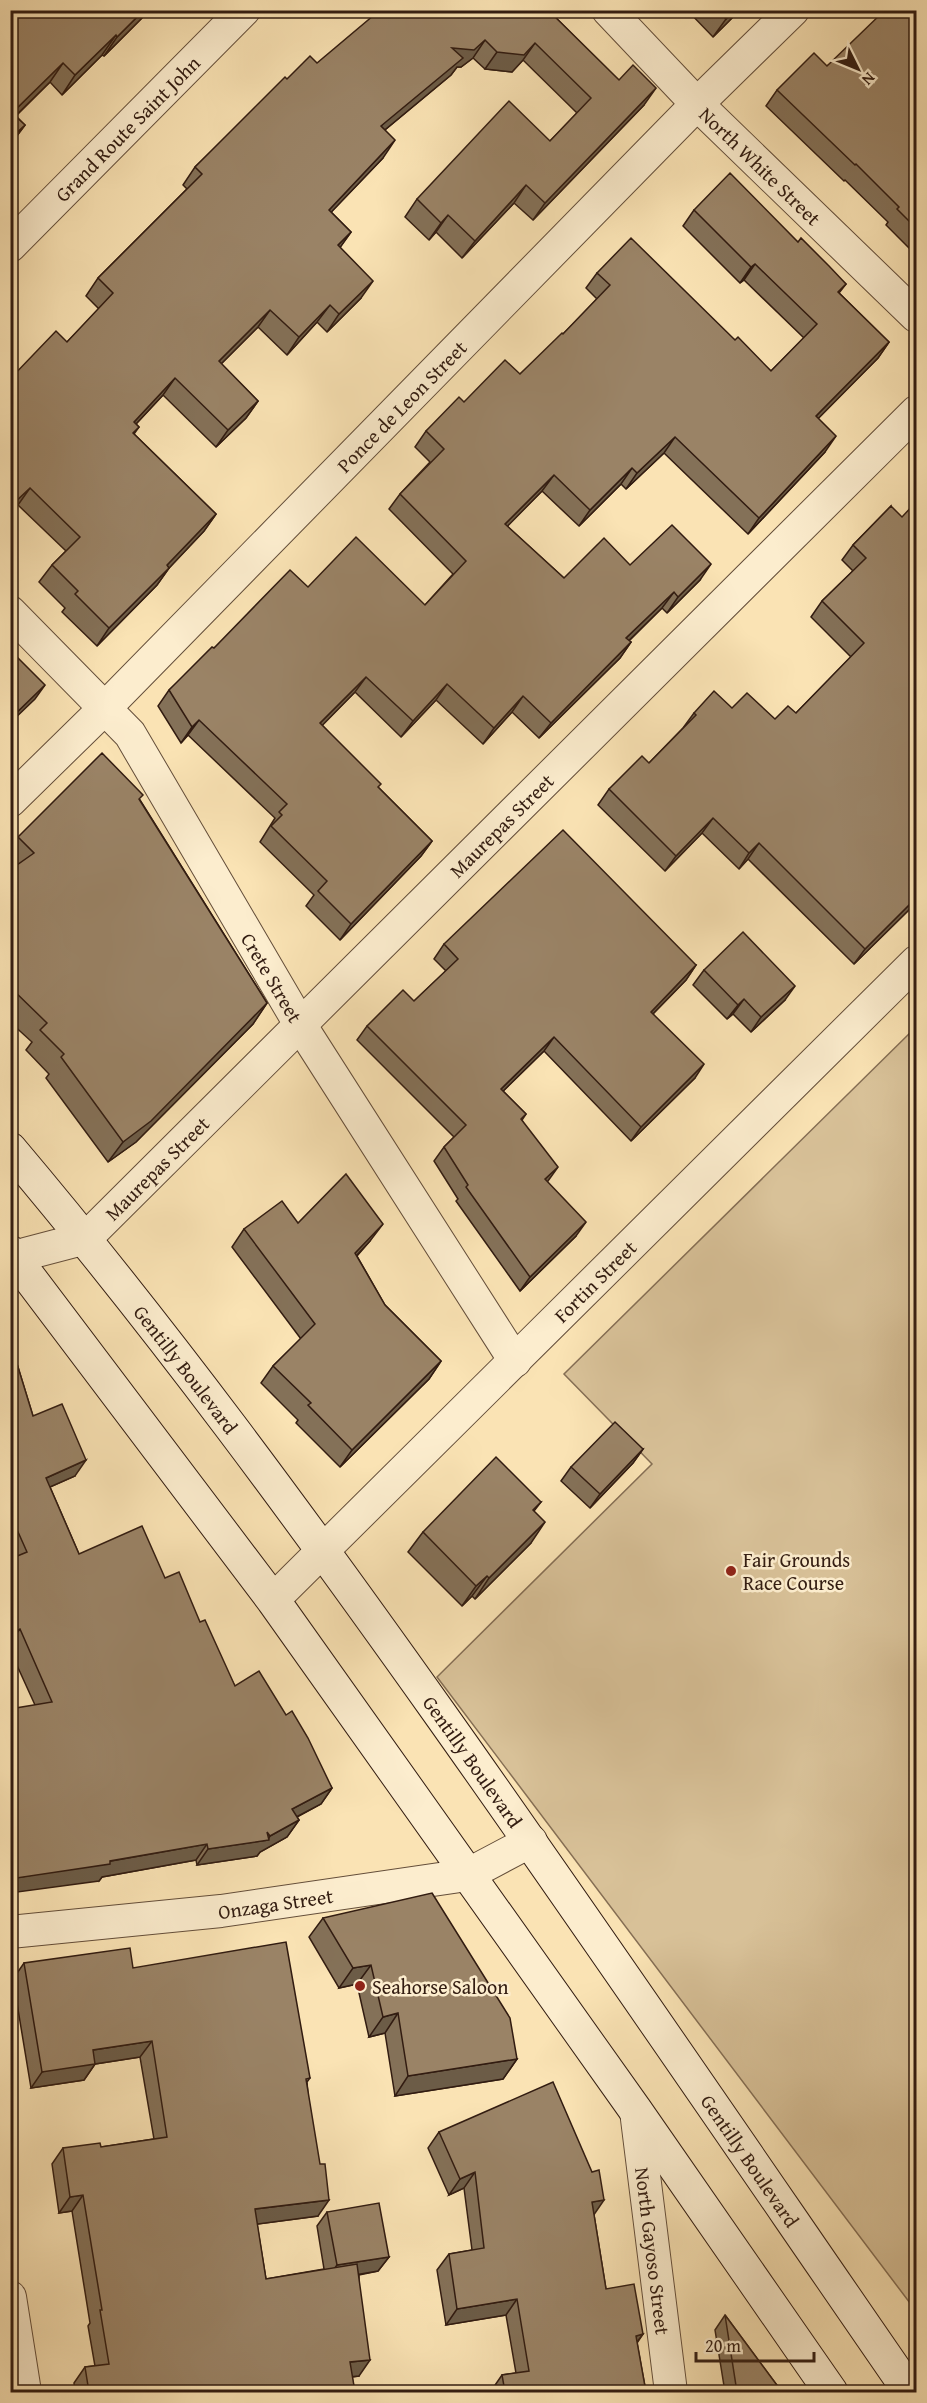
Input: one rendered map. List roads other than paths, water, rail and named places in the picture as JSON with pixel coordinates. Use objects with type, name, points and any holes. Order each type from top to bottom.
[{"type":"main road","name":"Gentilly Boulevard","points":[[10,1149],[86,1238],[323,1550],[531,1841],[910,2392]]},
{"type":"main road","points":[[12,1256],[273,1600],[636,2111],[831,2392]]},
{"type":"street","name":"Grand Route Saint John","points":[[10,246],[244,10]]},
{"type":"street","name":"North White Street","points":[[608,10],[697,104],[916,316]]},
{"type":"street","name":"Ponce de Leon Street","points":[[10,801],[105,708],[697,104],[793,10]]},
{"type":"street","name":"Maurepas Street","points":[[86,1238],[916,412]]},
{"type":"street","name":"Crete Street","points":[[10,612],[130,734],[301,1026],[515,1361]]},
{"type":"street","name":"Fortin Street","points":[[273,1600],[916,962]]},
{"type":"street","points":[[12,1256],[86,1238]]},
{"type":"street","name":"Onzaga Street","points":[[10,1932],[221,1911],[467,1875],[531,1841]]},
{"type":"street","name":"North Gayoso Street","points":[[636,2111],[671,2392]]},
{"type":"street","points":[[10,2297],[25,2392]]},
{"type":"place","name":"Fair Grounds Race Course","points":[[731,1571]]},
{"type":"place","name":"Seahorse Saloon","points":[[360,1986]]}]
